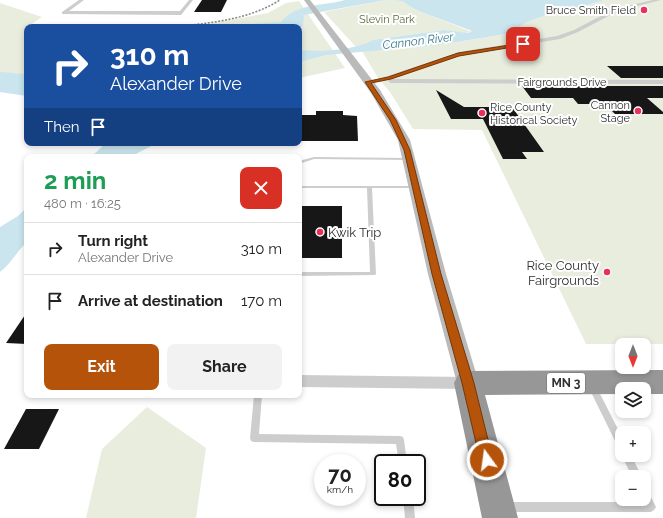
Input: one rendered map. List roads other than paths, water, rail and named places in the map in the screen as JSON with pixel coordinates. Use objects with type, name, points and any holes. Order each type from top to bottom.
[{"type":"highway","name":"MN 3","points":[[468,383],[663,382]]},
{"type":"highway","points":[[468,383],[499,512]]},
{"type":"street","points":[[82,0],[64,13],[181,13],[191,0]]},
{"type":"street","points":[[368,82],[389,78],[458,54],[558,38],[576,31],[616,10],[659,0]]},
{"type":"street","points":[[302,381],[468,383],[437,274],[409,159],[400,131],[368,82],[308,1]]},
{"type":"street","name":"Fairgrounds Drive","points":[[406,72],[460,81]]},
{"type":"street","name":"Fairgrounds Drive","points":[[368,82],[663,82]]},
{"type":"lane","points":[[302,162],[314,158],[409,159]]},
{"type":"lane","points":[[302,187],[416,187]]},
{"type":"lane","points":[[302,274],[373,274],[369,187]]},
{"type":"lane","points":[[591,382],[615,432]]},
{"type":"lane","points":[[258,398],[254,438],[400,440],[402,454]]},
{"type":"lane","points":[[409,506],[410,518]]},
{"type":"lane","points":[[499,512],[651,506]]},
{"type":"water","points":[[345,0],[386,0],[304,15],[302,26],[302,24],[252,24],[281,22],[294,11],[302,8]]},
{"type":"water","name":"Cannon River","points":[[386,0],[605,0],[554,12],[525,23],[512,33],[439,45],[326,55],[302,61],[302,50],[321,51],[341,49],[354,47],[373,40],[443,30],[468,33],[472,31],[421,12],[402,1]]},
{"type":"water","points":[[0,72],[24,74],[24,96],[0,92]]},
{"type":"water","points":[[103,146],[151,146],[136,154],[94,154]]},
{"type":"water","points":[[24,210],[24,245],[0,272],[0,227],[18,216]]},
{"type":"railway","points":[[198,24],[228,20],[242,16],[268,7],[280,0]]},
{"type":"place","name":"Bruce Smith Field","points":[[644,10]]},
{"type":"place","name":"Cannon Stage","points":[[638,111]]},
{"type":"place","name":"Rice County Historical Society","points":[[482,113]]},
{"type":"place","name":"Kwik Trip","points":[[320,232]]},
{"type":"place","name":"Rice County Fairgrounds","points":[[607,272]]},
{"type":"park label","name":"Slevin Park","points":[[387,19]]}]
